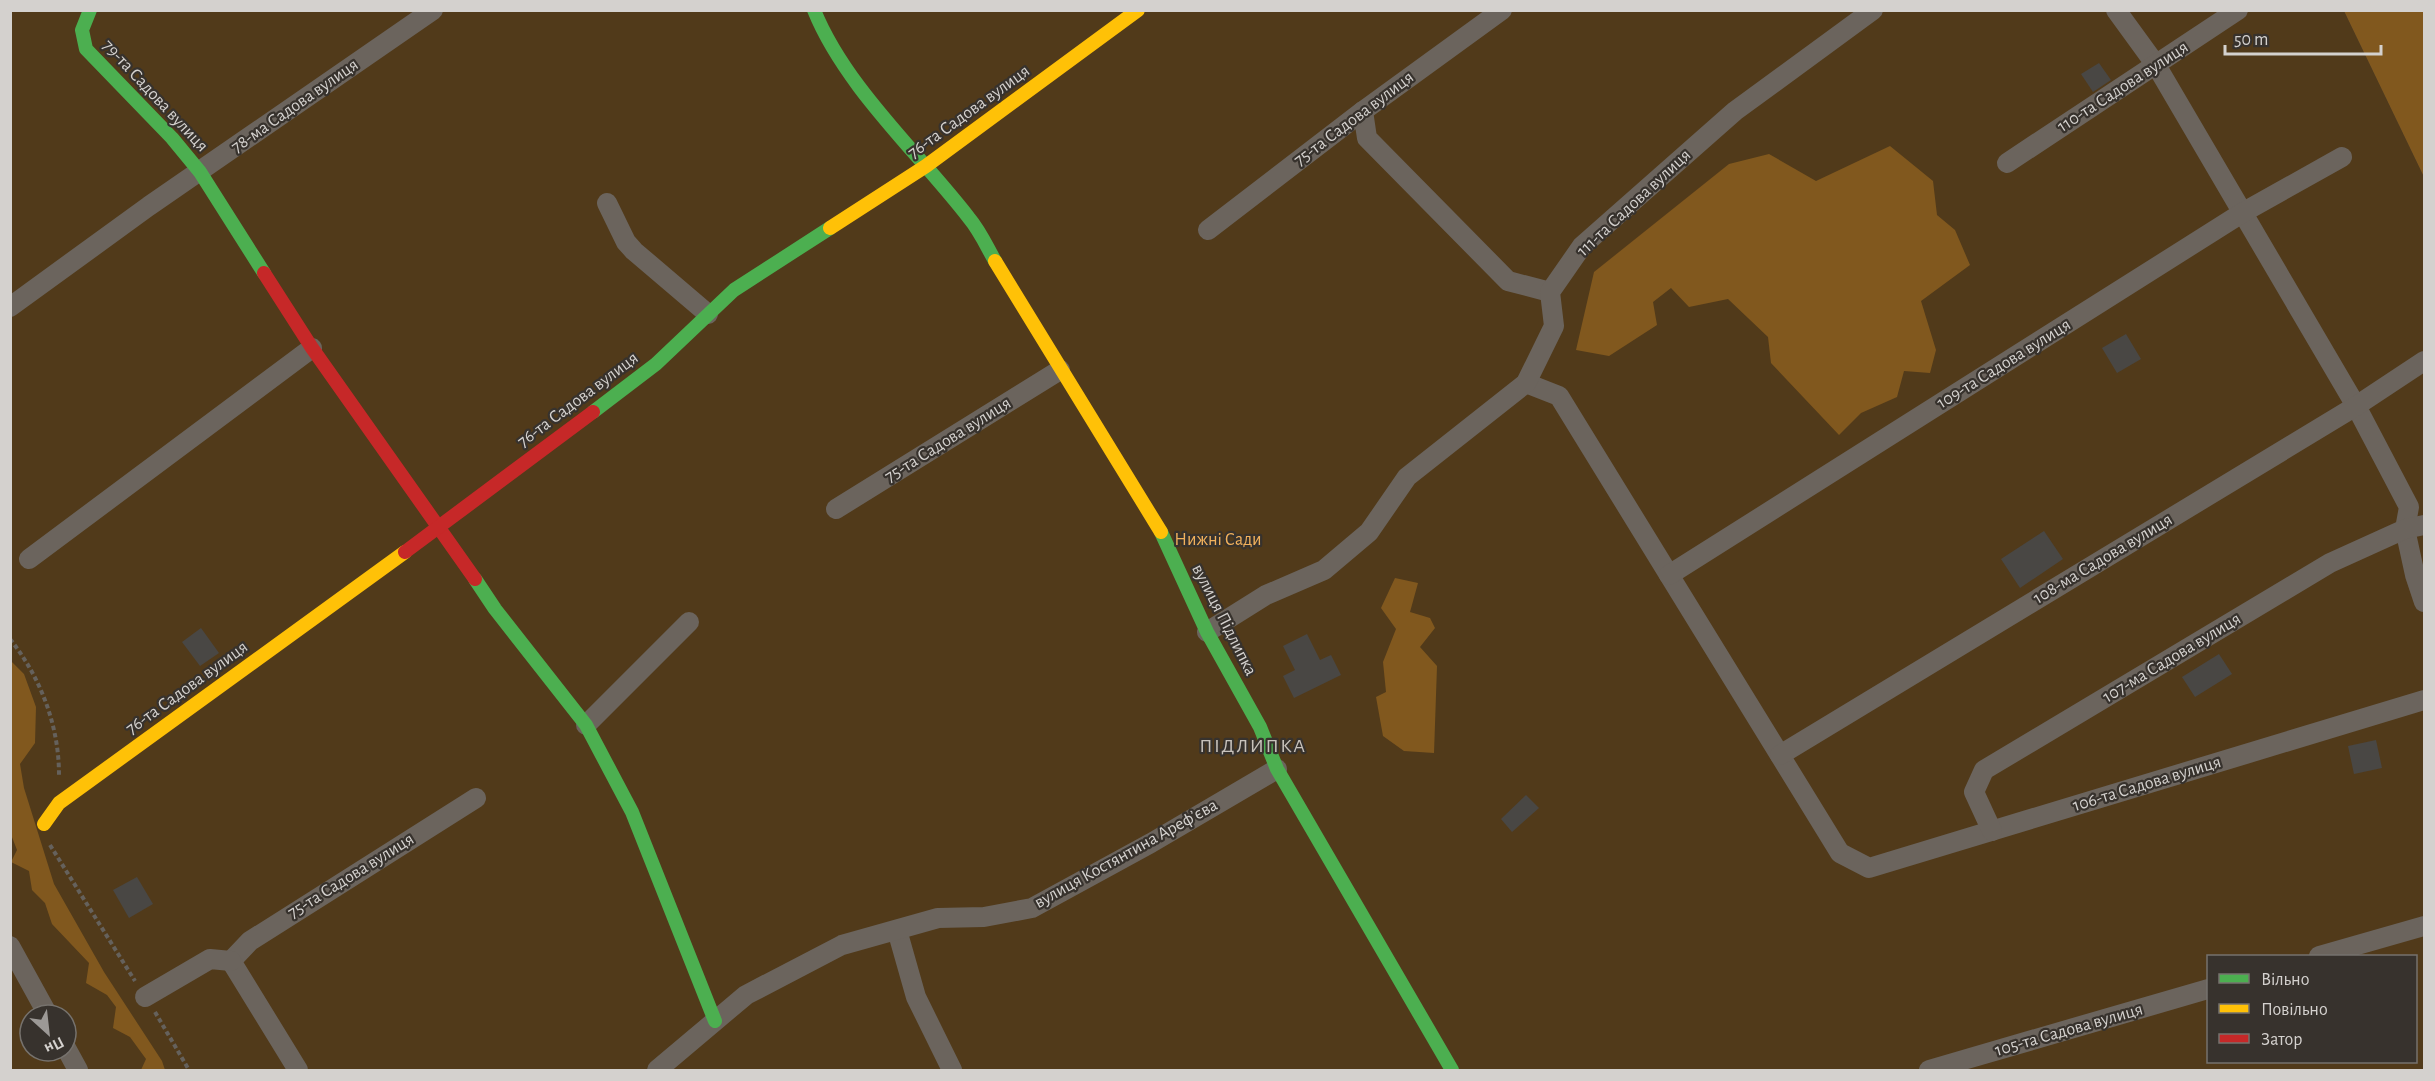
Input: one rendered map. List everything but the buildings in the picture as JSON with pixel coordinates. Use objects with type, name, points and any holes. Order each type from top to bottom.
[{"type":"street","name":"79-та Садова вулиця","points":[[90,10],[82,30],[86,49],[172,138],[200,172],[312,348],[440,527],[495,609],[586,725],[632,812],[716,1021]]},
{"type":"street","name":"78-ма Садова вулиця","points":[[10,307],[433,10]]},
{"type":"street","name":"вулиця Підлипка","points":[[814,10],[824,35],[874,106],[972,220],[1060,370],[1160,531],[1207,632],[1260,727],[1277,769],[1452,1071]]},
{"type":"street","name":"76-та Садова вулиця","points":[[44,824],[59,803],[440,527],[656,364],[734,290],[926,166],[1138,10]]},
{"type":"street","name":"75-та Садова вулиця","points":[[1208,230],[1363,111],[1502,10]]},
{"type":"street","name":"111-та Садова вулиця","points":[[1550,292],[1582,246],[1735,111],[1873,10]]},
{"type":"street","points":[[2116,10],[2156,64],[2356,406],[2409,507],[2405,529],[2415,575],[2424,602]]},
{"type":"street","name":"110-та Садова вулиця","points":[[2007,163],[2238,10]]},
{"type":"street","points":[[1207,632],[1266,595],[1324,570],[1369,532],[1407,477],[1526,383],[1554,326],[1550,292],[1508,281],[1367,138],[1363,111]]},
{"type":"street","name":"109-та Садова вулиця","points":[[1669,575],[2242,213],[2342,157]]},
{"type":"street","points":[[607,203],[626,242],[634,251],[708,314]]},
{"type":"street","points":[[29,560],[312,348]]},
{"type":"street","name":"108-ма Садова вулиця","points":[[1780,755],[2356,406],[2424,361]]},
{"type":"street","name":"75-та Садова вулиця","points":[[836,509],[1060,370]]},
{"type":"street","points":[[1526,383],[1559,396],[1780,755]]},
{"type":"street","name":"107-ма Садова вулиця","points":[[1992,831],[1974,792],[1984,770],[2330,563],[2405,529],[2424,525]]},
{"type":"street","points":[[586,725],[689,622]]},
{"type":"street","name":"106-та Садова вулиця","points":[[1780,755],[1840,853],[1869,868],[2424,700]]},
{"type":"street","name":"вулиця Костянтина Арефʼєва","points":[[657,1071],[746,995],[843,945],[938,918],[984,917],[1032,908],[1151,843],[1277,769]]},
{"type":"street","name":"75-та Садова вулиця","points":[[231,960],[250,941],[476,798]]},
{"type":"street","points":[[2326,955],[2424,926]]},
{"type":"street","points":[[897,930],[916,997],[952,1071]]},
{"type":"street","points":[[10,946],[41,1003]]},
{"type":"street","points":[[145,997],[210,959],[231,960],[298,1071]]},
{"type":"street","name":"105-та Садова вулиця","points":[[1929,1071],[2207,989]]},
{"type":"path","points":[[10,639],[27,660],[51,714],[59,762],[59,803]]},
{"type":"path","points":[[44,824],[50,848],[145,997],[189,1071]]},
{"type":"green space","name":"Нижні Сади","points":[[10,11],[2344,11],[2424,177],[2424,1070],[11,1070]]},
{"type":"shaded area","points":[[2344,11],[2424,11],[2424,177]]},
{"type":"shaded area","points":[[1890,146],[1933,181],[1937,215],[1955,230],[1970,265],[1921,301],[1936,350],[1930,373],[1904,371],[1897,397],[1861,413],[1839,435],[1771,363],[1768,337],[1728,299],[1689,307],[1671,288],[1653,302],[1657,325],[1609,356],[1576,350],[1594,272],[1729,164],[1769,154],[1816,181]]},
{"type":"shaded area","points":[[1395,578],[1418,583],[1410,612],[1430,618],[1435,628],[1420,647],[1437,666],[1434,753],[1404,751],[1383,736],[1376,697],[1386,692],[1383,662],[1396,629],[1381,608]]},
{"type":"shaded area","points":[[10,660],[24,674],[36,707],[35,743],[20,764],[24,788],[54,884],[104,972],[162,1061],[165,1070],[141,1070],[146,1059],[130,1037],[113,1028],[116,1007],[107,995],[86,983],[89,963],[52,924],[45,903],[32,890],[29,871],[11,862],[17,850],[10,832]]},
{"type":"traffic: fast","points":[[90,10],[82,30],[86,49],[172,138],[200,172],[264,273]]},
{"type":"traffic: fast","points":[[814,10],[844,66],[863,93],[973,223],[995,261]]},
{"type":"traffic: fast","points":[[593,412],[656,364],[734,290],[830,228]]},
{"type":"traffic: fast","points":[[1161,532],[1207,632],[1260,727],[1277,769],[1452,1070]]},
{"type":"traffic: fast","points":[[475,579],[495,609],[586,725],[632,812],[715,1021]]},
{"type":"traffic: slow","points":[[830,228],[926,166],[1138,10]]},
{"type":"traffic: slow","points":[[995,261],[1161,532]]},
{"type":"traffic: slow","points":[[44,824],[59,803],[405,552]]},
{"type":"traffic: jam","points":[[264,273],[312,348],[475,579]]},
{"type":"traffic: jam","points":[[405,552],[593,412]]},
{"type":"district","name":"ПІДЛИПКА","points":[[1253,746]]}]
